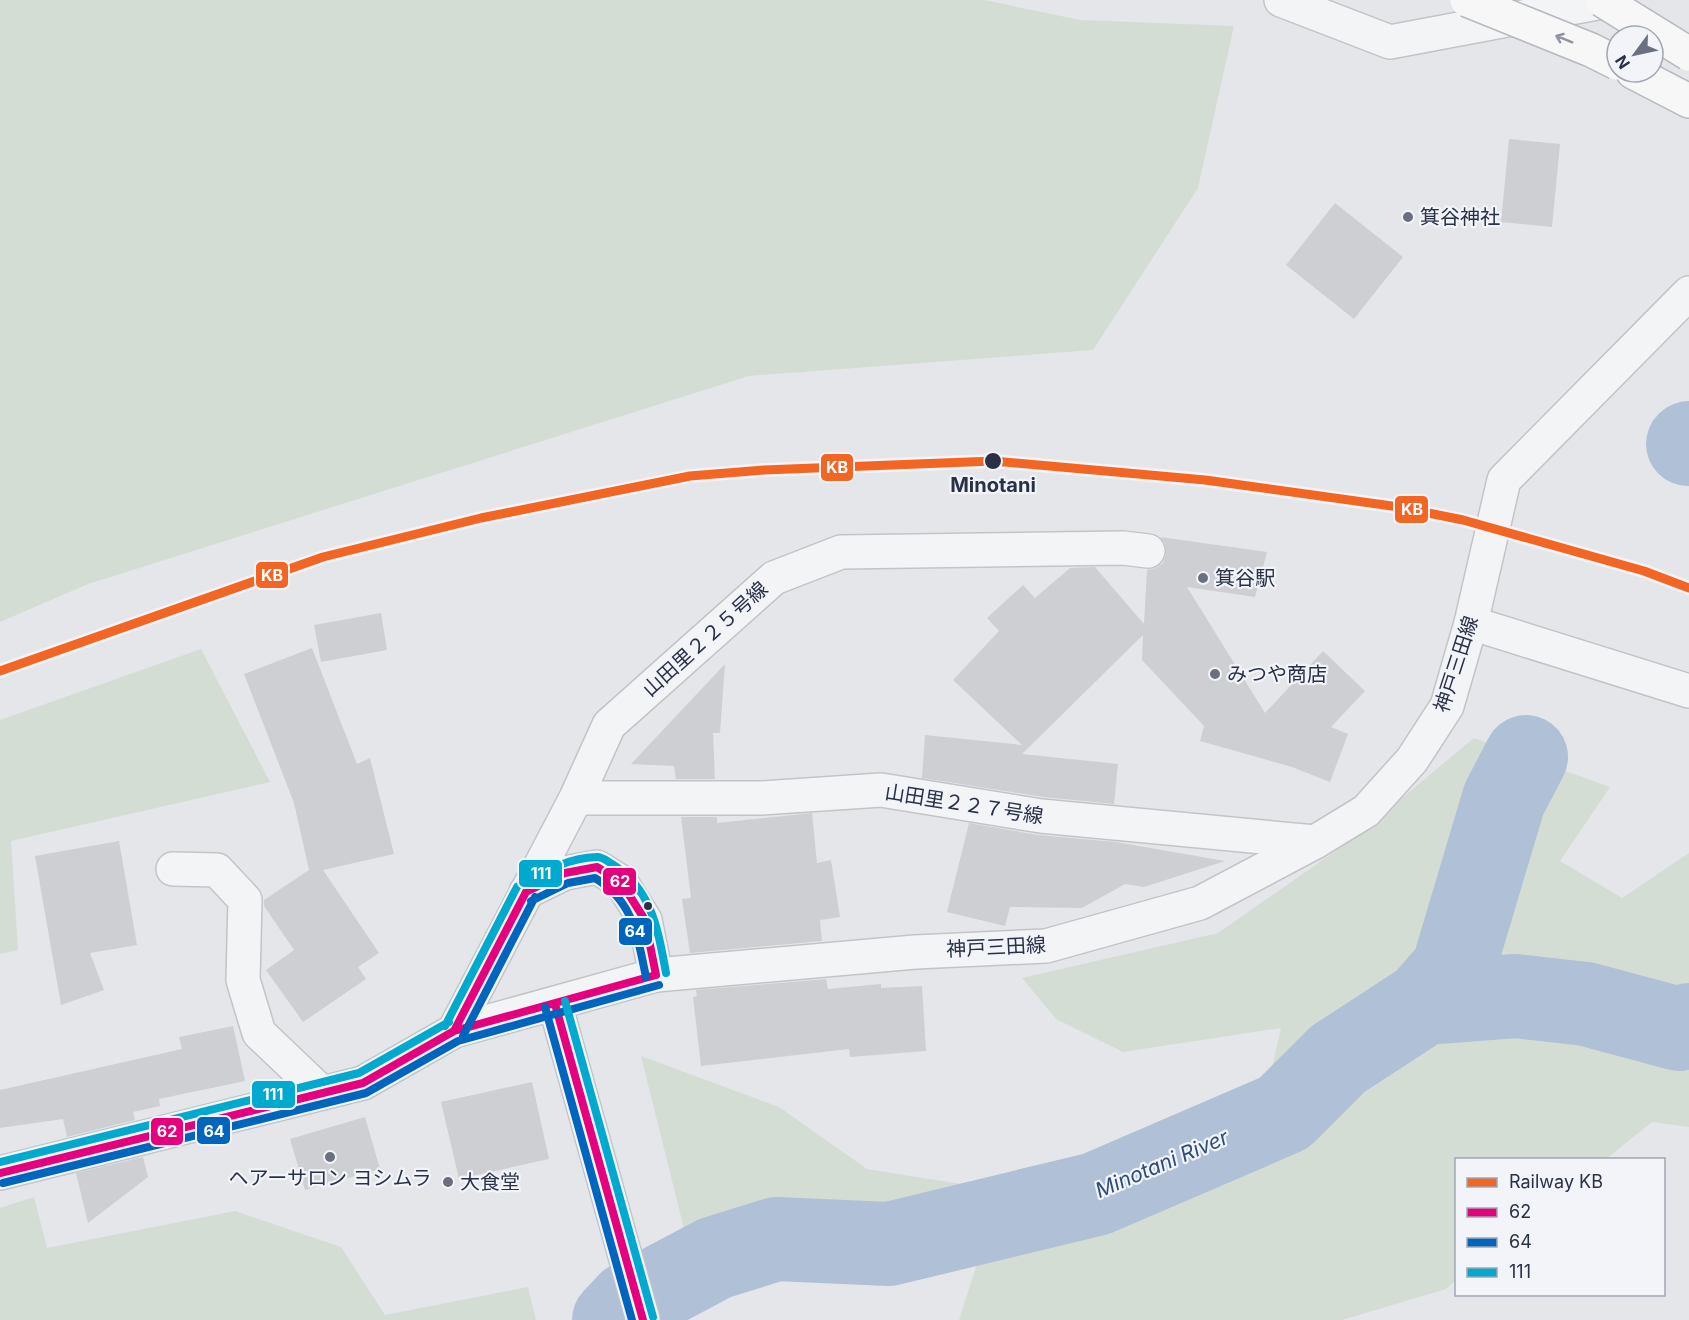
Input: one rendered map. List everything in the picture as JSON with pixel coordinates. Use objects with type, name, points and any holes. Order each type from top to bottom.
[{"type":"highway","points":[[1467,0],[1605,57]]},
{"type":"highway","points":[[1602,0],[1689,54]]},
{"type":"highway","points":[[1657,84],[1689,101]]},
{"type":"street","points":[[1281,0],[1390,42],[1613,0]]},
{"type":"street","name":"神戸三田線","points":[[0,1173],[363,1083],[454,1030],[656,975],[915,952],[1046,946],[1200,903],[1315,842],[1366,811],[1412,760],[1447,706],[1472,623],[1504,480],[1689,292]]},
{"type":"street","name":"山田里２２５号線","points":[[454,1030],[576,798],[609,725],[774,578],[841,552],[1123,548],[1148,551]]},
{"type":"street","points":[[1472,623],[1689,691]]},
{"type":"street","name":"山田里２２７号線","points":[[576,798],[760,798],[881,790],[1041,816],[1315,842]]},
{"type":"street","points":[[526,892],[565,873],[597,867],[621,882],[645,920],[656,975]]},
{"type":"street","points":[[173,869],[217,870],[245,900],[243,980],[259,1033],[322,1094]]},
{"type":"street","points":[[555,1004],[643,1320]]},
{"type":"shaded area","points":[[0,0],[984,0],[1080,20],[1234,26],[1198,188],[1093,350],[749,376],[88,584],[0,622]]},
{"type":"shaded area","points":[[201,649],[270,782],[11,841],[18,950],[0,954],[0,720]]},
{"type":"shaded area","points":[[1474,738],[1610,787],[1560,861],[1622,898],[1689,853],[1689,1127],[1652,1122],[1607,1158],[1455,1158],[1455,1281],[1446,1289],[1342,1320],[959,1320],[983,1245],[909,1224],[745,1220],[688,1245],[641,1056],[779,1107],[867,1169],[1005,1191],[1121,1219],[1250,1164],[1281,1028],[1123,1052],[1056,1019],[1022,978],[1218,933],[1354,838]]},
{"type":"shaded area","points":[[34,1197],[47,1248],[235,1211],[341,1247],[385,1315],[528,1287],[536,1320],[0,1320],[0,1208]]},
{"type":"building","points":[[1509,139],[1560,144],[1552,227],[1501,222]]},
{"type":"building","points":[[1335,203],[1403,257],[1354,319],[1286,265]]},
{"type":"building","points":[[1160,537],[1267,552],[1255,597],[1187,587],[1265,713],[1323,651],[1365,691],[1331,727],[1348,734],[1330,782],[1292,767],[1200,741],[1204,726],[1142,660],[1143,635],[1022,754],[1118,764],[1114,804],[1043,797],[922,778],[925,735],[1022,745],[953,680],[999,631],[987,618],[1023,585],[1035,598],[1070,568],[1095,567],[1144,624],[1147,570],[1163,563],[1166,554],[1165,544]]},
{"type":"building","points":[[381,613],[387,650],[321,662],[314,625]]},
{"type":"building","points":[[312,648],[357,764],[370,758],[394,854],[323,870],[379,953],[358,967],[366,979],[303,1022],[266,970],[294,950],[264,906],[264,900],[309,870],[294,803],[244,674]]},
{"type":"building","points":[[725,664],[720,733],[713,733],[715,779],[676,779],[674,766],[631,764]]},
{"type":"building","points":[[812,813],[817,863],[831,860],[840,917],[820,920],[822,941],[690,953],[682,899],[691,898],[681,817],[717,817],[717,823]]},
{"type":"building","points":[[969,823],[1038,835],[1116,842],[1225,861],[1144,887],[1125,884],[1082,908],[1010,907],[1005,926],[947,912]]},
{"type":"building","points":[[119,841],[137,945],[90,953],[104,990],[61,1005],[35,856]]},
{"type":"building","points":[[826,979],[828,989],[881,984],[881,988],[922,986],[926,1051],[850,1057],[849,1049],[701,1066],[693,997],[697,996],[696,990]]},
{"type":"building","points":[[233,1026],[245,1081],[159,1099],[160,1106],[133,1112],[135,1120],[67,1137],[63,1119],[0,1128],[0,1090],[182,1049],[179,1037]]},
{"type":"building","points":[[532,1082],[549,1159],[459,1179],[441,1102]]},
{"type":"building","points":[[365,1117],[380,1169],[305,1190],[290,1139]]},
{"type":"building","points":[[143,1157],[148,1177],[88,1223],[76,1173]]},
{"type":"waterway","name":"Minotani River","points":[[614,1320],[630,1303],[715,1258],[776,1239],[889,1244],[1096,1194],[1284,1113],[1338,1059],[1424,1003],[1453,970],[1504,799],[1526,757]]},
{"type":"waterway","points":[[1424,1003],[1515,996],[1586,1004],[1679,1029],[1689,1025]]},
{"type":"rail line","name":"KB","points":[[0,671],[323,557],[481,518],[690,476],[764,470],[994,461],[1205,480],[1399,507],[1463,520],[1644,571],[1689,588]]},
{"type":"transit line","name":"111","points":[[521,883],[576,860],[598,857],[606,860],[625,874],[645,898],[656,926],[666,973]]},
{"type":"transit line","name":"62","points":[[526,892],[565,873],[597,867],[621,882],[645,920],[656,975]]},
{"type":"transit line","name":"64","points":[[531,901],[568,883],[595,878],[608,887],[626,909],[636,934],[646,977]]},
{"type":"transit line","name":"111","points":[[445,1026],[517,887]]},
{"type":"transit line","name":"62","points":[[454,1031],[526,892]]},
{"type":"transit line","name":"64","points":[[463,1036],[535,897]]},
{"type":"transit line","name":"62","points":[[0,1173],[363,1083],[454,1031],[656,975]]},
{"type":"transit line","name":"64","points":[[3,1183],[366,1093],[458,1041],[659,985]]},
{"type":"transit line","name":"111","points":[[565,1001],[653,1317]]},
{"type":"transit line","name":"62","points":[[555,1004],[643,1320]]},
{"type":"transit line","name":"64","points":[[545,1007],[632,1320]]},
{"type":"transit line","name":"111","points":[[0,1162],[359,1073],[449,1022]]},
{"type":"place","name":"箕谷神社","points":[[1408,217]]},
{"type":"place","name":"Minotani","points":[[993,461]]},
{"type":"place","name":"箕谷駅","points":[[1203,578]]},
{"type":"place","name":"みつや商店","points":[[1215,674]]},
{"type":"place","name":"ヘアーサロン ヨシムラ","points":[[330,1157]]},
{"type":"place","name":"大食堂","points":[[448,1182]]}]
